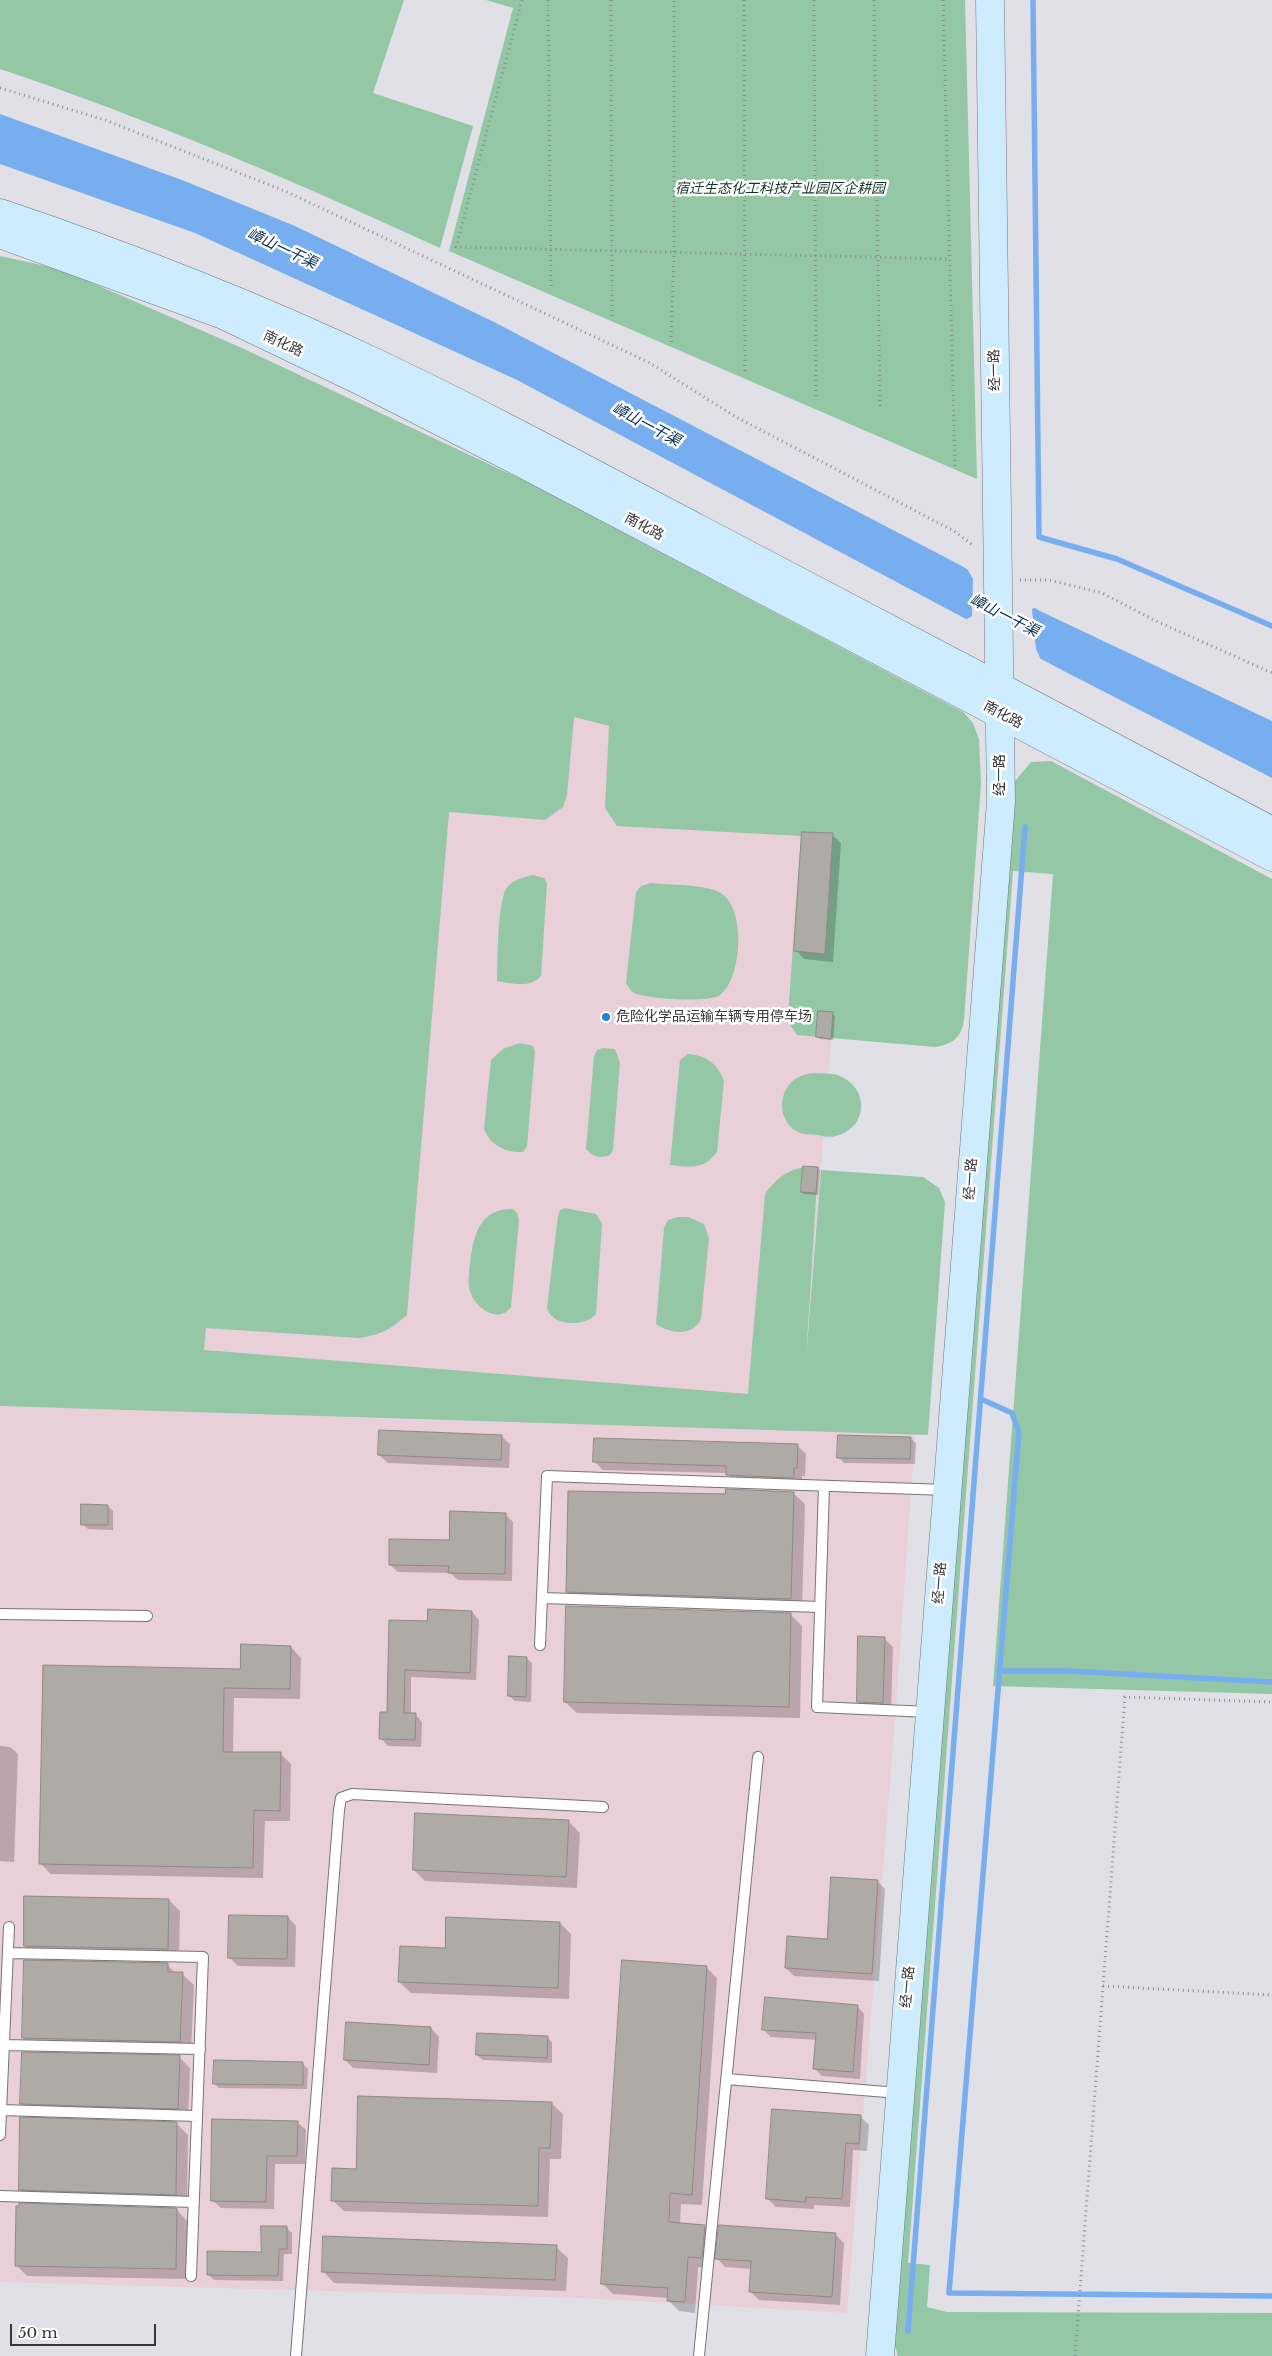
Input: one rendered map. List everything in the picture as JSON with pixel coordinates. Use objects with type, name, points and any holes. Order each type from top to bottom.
[{"type":"main road","name":"经一路","points":[[880,2356],[1001,802],[990,0]]},
{"type":"main road","name":"南化路","points":[[0,213],[83,241],[226,296],[376,363],[524,438],[1000,701],[1272,857]]},
{"type":"main road","name":"南化路","points":[[0,234],[221,314],[367,384],[1000,701],[1272,831]]},
{"type":"lane","points":[[540,1645],[547,1476],[947,1490]]},
{"type":"lane","points":[[824,1486],[817,1707],[930,1712]]},
{"type":"lane","points":[[542,1598],[820,1606]]},
{"type":"lane","points":[[0,1614],[146,1616]]},
{"type":"lane","points":[[699,2356],[758,1757]]},
{"type":"lane","points":[[296,2356],[339,1810],[342,1798],[352,1794],[603,1807]]},
{"type":"lane","points":[[0,2135],[4,2045],[3,1986],[8,1953],[9,1927]]},
{"type":"lane","points":[[8,1953],[203,1958],[191,2276]]},
{"type":"lane","points":[[4,2045],[200,2049]]},
{"type":"lane","points":[[726,2079],[900,2093]]},
{"type":"lane","points":[[1,2110],[197,2116]]},
{"type":"lane","points":[[0,2196],[194,2202]]},
{"type":"path","points":[[522,0],[456,246],[612,252],[950,259]]},
{"type":"path","points":[[548,0],[551,290]]},
{"type":"path","points":[[611,0],[612,318]]},
{"type":"path","points":[[671,342],[674,253],[674,0]]},
{"type":"path","points":[[744,0],[743,255],[745,374]]},
{"type":"path","points":[[814,0],[816,398]]},
{"type":"path","points":[[874,0],[880,406]]},
{"type":"path","points":[[943,0],[955,466]]},
{"type":"path","points":[[0,88],[105,120],[285,191],[639,358],[736,417],[954,531],[998,573],[1048,580],[1102,593],[1154,620],[1272,673]]},
{"type":"path","points":[[1075,2356],[1124,1697],[1272,1702]]},
{"type":"path","points":[[1103,1986],[1272,1995]]},
{"type":"shaded area","points":[[259,632],[851,791],[800,1431],[915,1434],[895,1720],[847,2313],[582,2298],[0,2282],[0,1406],[199,1411]],"holes":[[[306,1415],[505,1422],[360,1418]]]},
{"type":"green space","points":[[0,0],[404,0],[373,93],[473,126],[440,248],[222,152],[56,88],[0,69]]},
{"type":"green space","name":"宿迁生态化工科技产业园区企耕园","points":[[486,0],[965,0],[977,479],[449,251],[513,8]]},
{"type":"green space","points":[[0,256],[60,269],[242,348],[525,481],[963,712],[973,723],[979,739],[981,783],[964,1020],[961,1031],[955,1039],[947,1044],[935,1047],[797,1035],[789,1023],[788,1016],[801,836],[617,826],[605,808],[609,726],[574,717],[567,795],[563,807],[545,820],[449,812],[407,1315],[385,1331],[359,1338],[206,1328],[204,1350],[748,1394],[765,1194],[770,1187],[781,1177],[795,1170],[818,1167],[806,1359],[821,1170],[923,1177],[939,1188],[945,1202],[928,1435],[0,1406]]},
{"type":"green space","points":[[1051,761],[1272,879],[1272,1694],[993,1686],[1053,874],[1013,871],[908,2263],[930,2265],[927,2307],[947,2312],[1272,2313],[1272,2356],[898,2356],[894,2343],[1011,786],[1031,762]]},
{"type":"green space","points":[[533,875],[544,878],[547,883],[541,976],[526,984],[497,981],[499,920],[503,897],[511,883]]},
{"type":"green space","points":[[651,883],[708,888],[722,894],[730,902],[738,929],[737,960],[733,975],[727,987],[720,995],[692,1000],[666,999],[637,994],[628,987],[626,983],[636,892],[641,886]]},
{"type":"green space","points":[[520,1043],[533,1046],[535,1051],[527,1146],[523,1152],[517,1152],[505,1150],[495,1144],[484,1129],[491,1060],[503,1049]]},
{"type":"green space","points":[[603,1048],[615,1049],[620,1063],[613,1150],[610,1155],[600,1157],[591,1154],[586,1149],[594,1056],[597,1050]]},
{"type":"green space","points":[[688,1054],[706,1058],[715,1065],[724,1081],[717,1152],[707,1162],[690,1167],[670,1165],[680,1060]]},
{"type":"green space","points":[[815,1073],[834,1074],[846,1079],[859,1096],[861,1105],[860,1115],[855,1124],[847,1131],[834,1137],[798,1132],[790,1126],[782,1111],[784,1093],[795,1079],[804,1075]]},
{"type":"green space","points":[[565,1208],[596,1214],[602,1224],[596,1314],[577,1323],[562,1322],[555,1319],[547,1308],[558,1216],[560,1210]]},
{"type":"green space","points":[[513,1209],[517,1213],[519,1220],[511,1307],[501,1314],[489,1313],[474,1300],[469,1287],[473,1243],[480,1226],[492,1213]]},
{"type":"green space","points":[[688,1217],[704,1224],[709,1238],[701,1319],[692,1329],[674,1332],[656,1324],[664,1228],[668,1220]]},
{"type":"water","name":"嶂山一干渠","points":[[0,114],[182,180],[295,226],[494,322],[960,565],[1040,611],[1272,721],[1272,778],[1058,668],[517,380],[195,233],[0,164]]},
{"type":"pier","points":[[965,565],[1037,606],[1032,609],[1036,649],[1042,662],[964,621],[972,616],[973,579]]},
{"type":"building","points":[[802,832],[833,833],[825,954],[794,951]]},
{"type":"building","points":[[818,1011],[833,1012],[831,1039],[816,1037]]},
{"type":"building","points":[[803,1166],[818,1167],[816,1193],[801,1192]]},
{"type":"building","points":[[379,1430],[502,1435],[501,1460],[378,1455]]},
{"type":"building","points":[[838,1435],[911,1437],[910,1459],[837,1458]]},
{"type":"building","points":[[594,1438],[798,1444],[797,1468],[794,1468],[794,1478],[726,1475],[726,1466],[593,1462]]},
{"type":"building","points":[[726,1489],[794,1492],[791,1599],[566,1592],[568,1491],[725,1494]]},
{"type":"building","points":[[81,1504],[108,1505],[108,1525],[81,1525]]},
{"type":"building","points":[[450,1511],[506,1513],[505,1574],[448,1573],[449,1566],[389,1565],[389,1539],[449,1540]]},
{"type":"building","points":[[566,1606],[791,1613],[789,1707],[564,1702]]},
{"type":"building","points":[[428,1609],[472,1611],[470,1673],[405,1670],[404,1713],[416,1713],[415,1740],[379,1739],[380,1712],[387,1712],[389,1620],[427,1621]]},
{"type":"building","points":[[858,1636],[885,1637],[883,1703],[857,1702]]},
{"type":"building","points":[[241,1644],[291,1646],[290,1689],[224,1688],[223,1752],[281,1752],[280,1811],[254,1810],[253,1868],[39,1864],[43,1665],[240,1669]]},
{"type":"building","points":[[509,1656],[527,1657],[526,1697],[508,1696]]},
{"type":"building","points":[[415,1813],[569,1820],[566,1877],[413,1870]]},
{"type":"building","points":[[831,1877],[878,1880],[872,1974],[785,1968],[787,1936],[827,1939]]},
{"type":"building","points":[[24,1896],[169,1899],[168,1949],[24,1946]]},
{"type":"building","points":[[229,1915],[288,1916],[287,1959],[228,1958]]},
{"type":"building","points":[[446,1917],[560,1922],[558,1988],[398,1982],[400,1946],[445,1948]]},
{"type":"building","points":[[24,1960],[168,1963],[168,1972],[183,1972],[180,2042],[22,2038]]},
{"type":"building","points":[[622,1960],[707,1966],[692,2195],[670,2193],[669,2222],[705,2225],[702,2258],[688,2257],[685,2302],[667,2301],[668,2288],[601,2284]]},
{"type":"building","points":[[765,1997],[858,2005],[853,2072],[813,2069],[816,2033],[762,2030]]},
{"type":"building","points":[[346,2022],[431,2027],[429,2065],[344,2060]]},
{"type":"building","points":[[477,2033],[548,2036],[547,2058],[476,2055]]},
{"type":"building","points":[[22,2052],[180,2055],[178,2109],[20,2104]]},
{"type":"building","points":[[214,2060],[303,2062],[303,2085],[213,2084]]},
{"type":"building","points":[[358,2096],[552,2102],[550,2148],[539,2148],[538,2206],[331,2201],[332,2168],[356,2169]]},
{"type":"building","points":[[772,2109],[861,2115],[859,2144],[846,2143],[842,2199],[806,2197],[806,2202],[766,2199]]},
{"type":"building","points":[[20,2117],[177,2122],[176,2195],[19,2190]]},
{"type":"building","points":[[212,2119],[298,2121],[297,2156],[267,2156],[266,2202],[211,2201]]},
{"type":"building","points":[[19,2203],[175,2208],[177,2209],[176,2269],[15,2266],[16,2206],[19,2206]]},
{"type":"building","points":[[719,2225],[836,2233],[832,2297],[749,2292],[751,2261],[715,2259]]},
{"type":"building","points":[[261,2226],[287,2226],[287,2249],[279,2249],[278,2276],[207,2275],[207,2251],[261,2252]]},
{"type":"building","points":[[323,2236],[557,2245],[555,2280],[322,2272]]},
{"type":"waterway","points":[[1033,0],[1039,537],[1117,559],[1272,626]]},
{"type":"waterway","points":[[908,2331],[1025,827]]},
{"type":"waterway","points":[[981,1399],[1012,1413],[1019,1432],[949,2293],[1272,2296]]},
{"type":"waterway","points":[[999,1671],[1068,1671],[1272,1682]]},
{"type":"place","name":"危险化学品运输车辆专用停车场","points":[[606,1017]]}]
